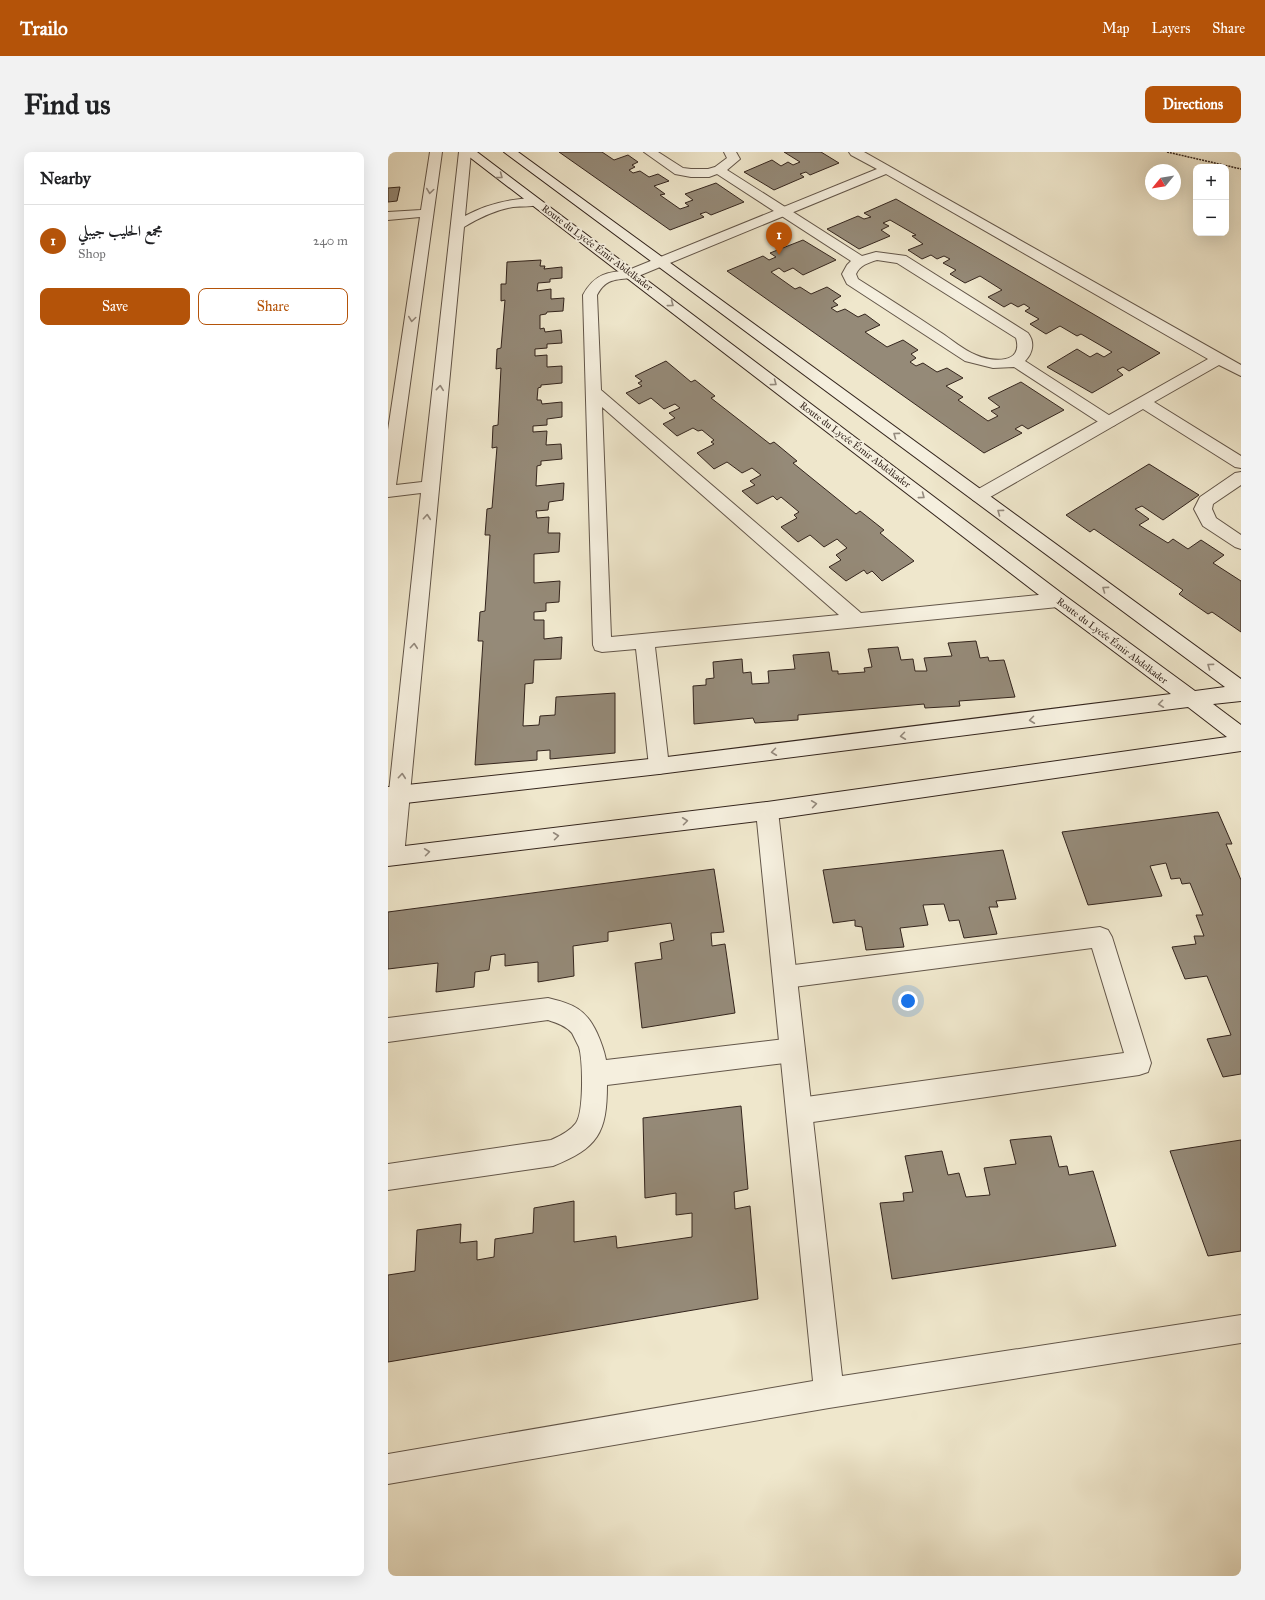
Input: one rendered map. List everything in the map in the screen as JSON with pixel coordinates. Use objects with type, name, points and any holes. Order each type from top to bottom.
[{"type":"street","points":[[388,485],[436,152]]},
{"type":"street","points":[[465,152],[430,487],[394,795],[391,857],[767,810],[1241,743]]},
{"type":"street","name":"Route du Lycée Émir Abdelkader","points":[[469,152],[1058,600],[1241,736]]},
{"type":"street","points":[[510,152],[1241,689]]},
{"type":"street","points":[[650,152],[679,171],[691,173],[709,173],[719,170],[734,158],[730,152]]},
{"type":"street","points":[[855,152],[1241,371]]},
{"type":"street","points":[[719,170],[860,261]]},
{"type":"street","points":[[886,170],[631,274],[608,277],[600,280],[594,286],[590,295],[602,645],[1058,600]]},
{"type":"street","points":[[458,225],[491,208],[509,204],[534,202]]},
{"type":"street","points":[[388,216],[427,214]]},
{"type":"street","points":[[876,256],[901,259],[1023,336],[1026,347],[1022,355],[1015,362],[1002,364],[986,363],[970,358],[852,281],[849,274],[852,268],[860,261],[876,256]]},
{"type":"street","points":[[979,496],[1144,403],[1220,358]]},
{"type":"street","points":[[1015,362],[1109,422]]},
{"type":"street","points":[[594,392],[857,620]]},
{"type":"street","points":[[1144,403],[1241,463]]},
{"type":"street","points":[[595,438],[618,413]]},
{"type":"street","points":[[1241,477],[1206,502],[1203,509],[1209,522],[1241,544]]},
{"type":"street","points":[[388,491],[430,487]]},
{"type":"street","points":[[645,641],[659,766]]},
{"type":"street","points":[[394,795],[659,766],[1241,694]]},
{"type":"street","points":[[767,810],[786,976],[829,1393]]},
{"type":"street","points":[[786,976],[1100,937],[1139,1063],[799,1111]]},
{"type":"street","points":[[388,1030],[548,1009],[566,1014],[579,1024],[591,1048],[594,1074],[594,1110],[587,1131],[575,1142],[553,1153],[388,1177]]},
{"type":"street","points":[[594,1074],[793,1050]]},
{"type":"street","points":[[388,1469],[829,1393],[1241,1329]]},
{"type":"path","points":[[1167,152],[1241,170]]},
{"type":"building","points":[[559,152],[602,152],[614,160],[628,155],[638,162],[632,165],[635,167],[629,170],[633,173],[640,171],[649,177],[658,174],[669,181],[654,186],[665,194],[660,195],[680,209],[689,206],[685,203],[693,200],[685,194],[716,183],[744,202],[711,215],[706,212],[700,214],[704,217],[670,230]]},
{"type":"building","points":[[784,152],[821,152],[839,163],[810,175],[806,172],[800,174],[804,177],[774,190],[744,172],[772,160],[781,166],[788,162],[793,165],[800,162]]},
{"type":"building","points":[[400,187],[397,201],[388,202],[388,188]]},
{"type":"building","points":[[896,199],[1160,353],[1129,371],[1123,367],[1117,370],[1123,375],[1092,393],[1047,367],[1077,349],[1090,357],[1097,353],[1104,357],[1112,352],[1081,334],[1077,336],[1060,326],[1046,334],[1030,324],[1039,319],[1025,311],[1030,308],[1024,304],[1018,307],[1011,303],[1004,307],[988,297],[1002,290],[980,276],[965,283],[950,274],[956,270],[943,263],[950,259],[944,256],[937,259],[931,255],[922,259],[908,250],[923,244],[912,236],[916,235],[890,220],[883,223],[889,226],[881,230],[890,236],[859,249],[827,229],[858,216],[864,219],[871,217],[864,213]]},
{"type":"building","points":[[803,240],[836,260],[803,275],[793,268],[784,272],[779,268],[771,272],[795,289],[800,287],[811,294],[827,287],[841,296],[833,301],[838,305],[831,308],[837,312],[845,309],[858,317],[865,314],[880,325],[865,332],[887,347],[903,340],[918,350],[911,354],[916,358],[910,362],[916,366],[923,363],[937,372],[947,368],[963,378],[946,386],[963,397],[958,400],[988,421],[998,416],[991,411],[1000,407],[988,398],[1021,382],[1064,410],[1028,429],[1022,425],[1015,429],[1022,433],[984,453],[727,271],[763,256],[769,260],[776,257],[770,253]]},
{"type":"building","points":[[541,260],[540,266],[545,266],[544,269],[562,267],[562,278],[550,279],[550,282],[538,283],[537,291],[551,289],[551,299],[564,298],[563,311],[547,312],[546,314],[540,315],[540,329],[544,328],[545,332],[561,330],[562,343],[547,344],[547,348],[535,349],[535,356],[547,355],[547,367],[562,366],[562,383],[541,385],[541,387],[538,388],[537,400],[541,400],[542,404],[562,402],[562,417],[547,419],[547,425],[533,426],[533,432],[547,431],[546,445],[561,444],[562,459],[541,461],[541,465],[537,466],[536,486],[564,483],[563,500],[549,502],[548,510],[536,511],[537,518],[549,517],[548,533],[560,533],[559,552],[534,554],[534,583],[560,581],[559,602],[546,603],[546,611],[534,612],[534,620],[544,620],[544,639],[562,637],[561,659],[534,660],[533,683],[525,684],[523,726],[539,725],[540,716],[555,715],[556,697],[615,693],[615,753],[550,759],[550,750],[537,751],[537,760],[475,765],[483,641],[478,641],[480,612],[485,611],[490,535],[485,535],[487,509],[492,508],[497,447],[492,448],[493,426],[498,425],[501,368],[496,369],[497,349],[501,348],[505,300],[501,301],[501,284],[506,284],[507,262]]},
{"type":"building","points":[[666,361],[691,382],[695,380],[715,396],[711,398],[770,444],[774,442],[797,461],[793,463],[856,514],[860,511],[884,530],[880,533],[914,561],[882,581],[872,571],[867,574],[864,570],[846,581],[829,567],[841,560],[836,555],[847,548],[837,539],[824,547],[810,535],[798,542],[781,527],[797,518],[794,515],[799,512],[781,497],[777,500],[773,496],[757,504],[742,491],[755,485],[750,481],[761,475],[752,468],[742,473],[727,462],[714,469],[697,453],[714,444],[711,442],[714,440],[702,430],[698,431],[693,428],[677,436],[663,424],[675,418],[669,413],[680,408],[675,404],[664,409],[651,398],[639,404],[626,393],[642,386],[638,383],[642,381],[635,376]]},
{"type":"building","points":[[1149,464],[1199,495],[1163,520],[1142,506],[1135,509],[1149,519],[1139,525],[1168,543],[1173,539],[1188,549],[1201,540],[1224,555],[1213,563],[1241,581],[1241,632],[1212,612],[1208,614],[1179,594],[1183,590],[1094,529],[1090,532],[1066,515]]},
{"type":"building","points":[[976,641],[980,658],[988,657],[989,661],[1004,660],[1015,697],[959,701],[960,706],[925,708],[924,704],[798,715],[798,720],[755,723],[753,718],[694,724],[693,686],[706,685],[706,679],[714,678],[713,662],[742,659],[743,673],[751,672],[752,684],[769,683],[768,671],[795,669],[793,655],[829,652],[832,671],[838,671],[838,674],[865,672],[864,668],[872,667],[868,649],[898,647],[901,660],[913,659],[915,671],[927,671],[924,658],[952,656],[948,643]]},
{"type":"building","points":[[1218,812],[1232,844],[1226,844],[1241,880],[1241,1074],[1223,1077],[1207,1039],[1231,1035],[1207,976],[1185,979],[1172,947],[1196,944],[1194,936],[1204,936],[1196,915],[1203,915],[1190,883],[1182,884],[1180,878],[1171,879],[1166,863],[1150,866],[1162,896],[1088,905],[1062,832]]},
{"type":"building","points":[[1003,850],[1016,899],[996,901],[998,907],[989,907],[997,934],[964,938],[959,920],[949,921],[944,904],[923,905],[928,925],[900,928],[904,947],[866,950],[862,927],[855,926],[855,920],[833,923],[823,870]]},
{"type":"building","points":[[714,869],[724,932],[711,933],[712,946],[725,944],[735,1013],[642,1028],[635,963],[662,959],[660,943],[674,940],[671,923],[608,932],[608,941],[573,946],[574,976],[538,982],[538,962],[505,966],[505,954],[491,956],[489,970],[475,972],[474,987],[436,992],[438,963],[388,969],[388,912]]},
{"type":"building","points":[[741,1106],[748,1189],[734,1192],[735,1209],[750,1206],[758,1299],[388,1362],[388,1275],[415,1271],[417,1230],[461,1224],[460,1243],[477,1241],[477,1260],[494,1257],[495,1239],[533,1233],[534,1208],[574,1201],[574,1242],[616,1236],[617,1248],[692,1237],[692,1213],[676,1215],[676,1193],[645,1198],[643,1118]]},
{"type":"building","points":[[1051,1136],[1059,1167],[1067,1166],[1069,1175],[1093,1171],[1116,1246],[892,1279],[880,1203],[904,1201],[903,1193],[913,1192],[905,1156],[942,1151],[948,1175],[959,1173],[966,1197],[990,1195],[984,1168],[1016,1164],[1010,1140]]},
{"type":"building","points":[[1241,1140],[1241,1251],[1208,1256],[1170,1151]]},
{"type":"place","name":"مجمع الحليب جيبلي","points":[[779,255]]}]
